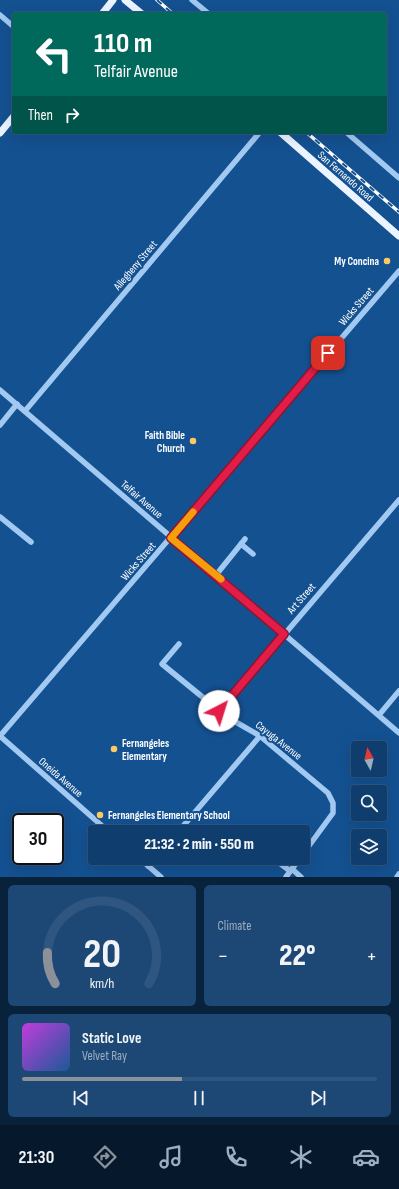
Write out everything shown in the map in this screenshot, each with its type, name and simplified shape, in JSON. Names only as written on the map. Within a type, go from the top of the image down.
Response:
[{"type":"main road","points":[[104,12],[113,0]]},
{"type":"main road","points":[[125,0],[140,12]]},
{"type":"main road","points":[[0,132],[12,118]]},
{"type":"main road","name":"San Fernando Road","points":[[282,134],[399,236]]},
{"type":"street","points":[[192,0],[207,12]]},
{"type":"street","points":[[0,15],[12,25]]},
{"type":"street","name":"Allegheny Street","points":[[24,410],[258,134]]},
{"type":"street","points":[[348,134],[399,178]]},
{"type":"street","name":"Wicks Street","points":[[0,736],[399,271]]},
{"type":"street","name":"Telfair Avenue","points":[[0,390],[399,733]]},
{"type":"street","points":[[0,425],[17,404]]},
{"type":"street","name":"Art Street","points":[[219,711],[399,500]]},
{"type":"street","points":[[0,517],[31,542]]},
{"type":"street","points":[[216,575],[243,542],[253,554]]},
{"type":"street","name":"Cayuga Avenue","points":[[178,644],[162,664],[219,711],[260,736],[328,793],[333,803],[333,813],[310,844]]},
{"type":"street","points":[[379,715],[399,691]]},
{"type":"street","name":"Oneida Avenue","points":[[0,736],[101,825]]},
{"type":"street","points":[[184,825],[260,736]]},
{"type":"street","points":[[284,865],[300,877]]},
{"type":"street","points":[[286,877],[295,865]]},
{"type":"street","points":[[148,866],[161,877]]},
{"type":"street","points":[[396,877],[399,874]]},
{"type":"railway","points":[[157,0],[171,12]]},
{"type":"railway","points":[[308,134],[399,212]]},
{"type":"slow traffic","points":[[193,512],[171,538],[221,579]]},
{"type":"place","name":"My Concina","points":[[387,261]]},
{"type":"place","name":"Faith Bible Church","points":[[193,441]]},
{"type":"place","name":"Fernangeles Elementary","points":[[114,749]]},
{"type":"place","name":"Fernangeles Elementary School","points":[[100,815]]},
{"type":"route","points":[[219,711],[284,634],[171,538],[328,353]]}]
